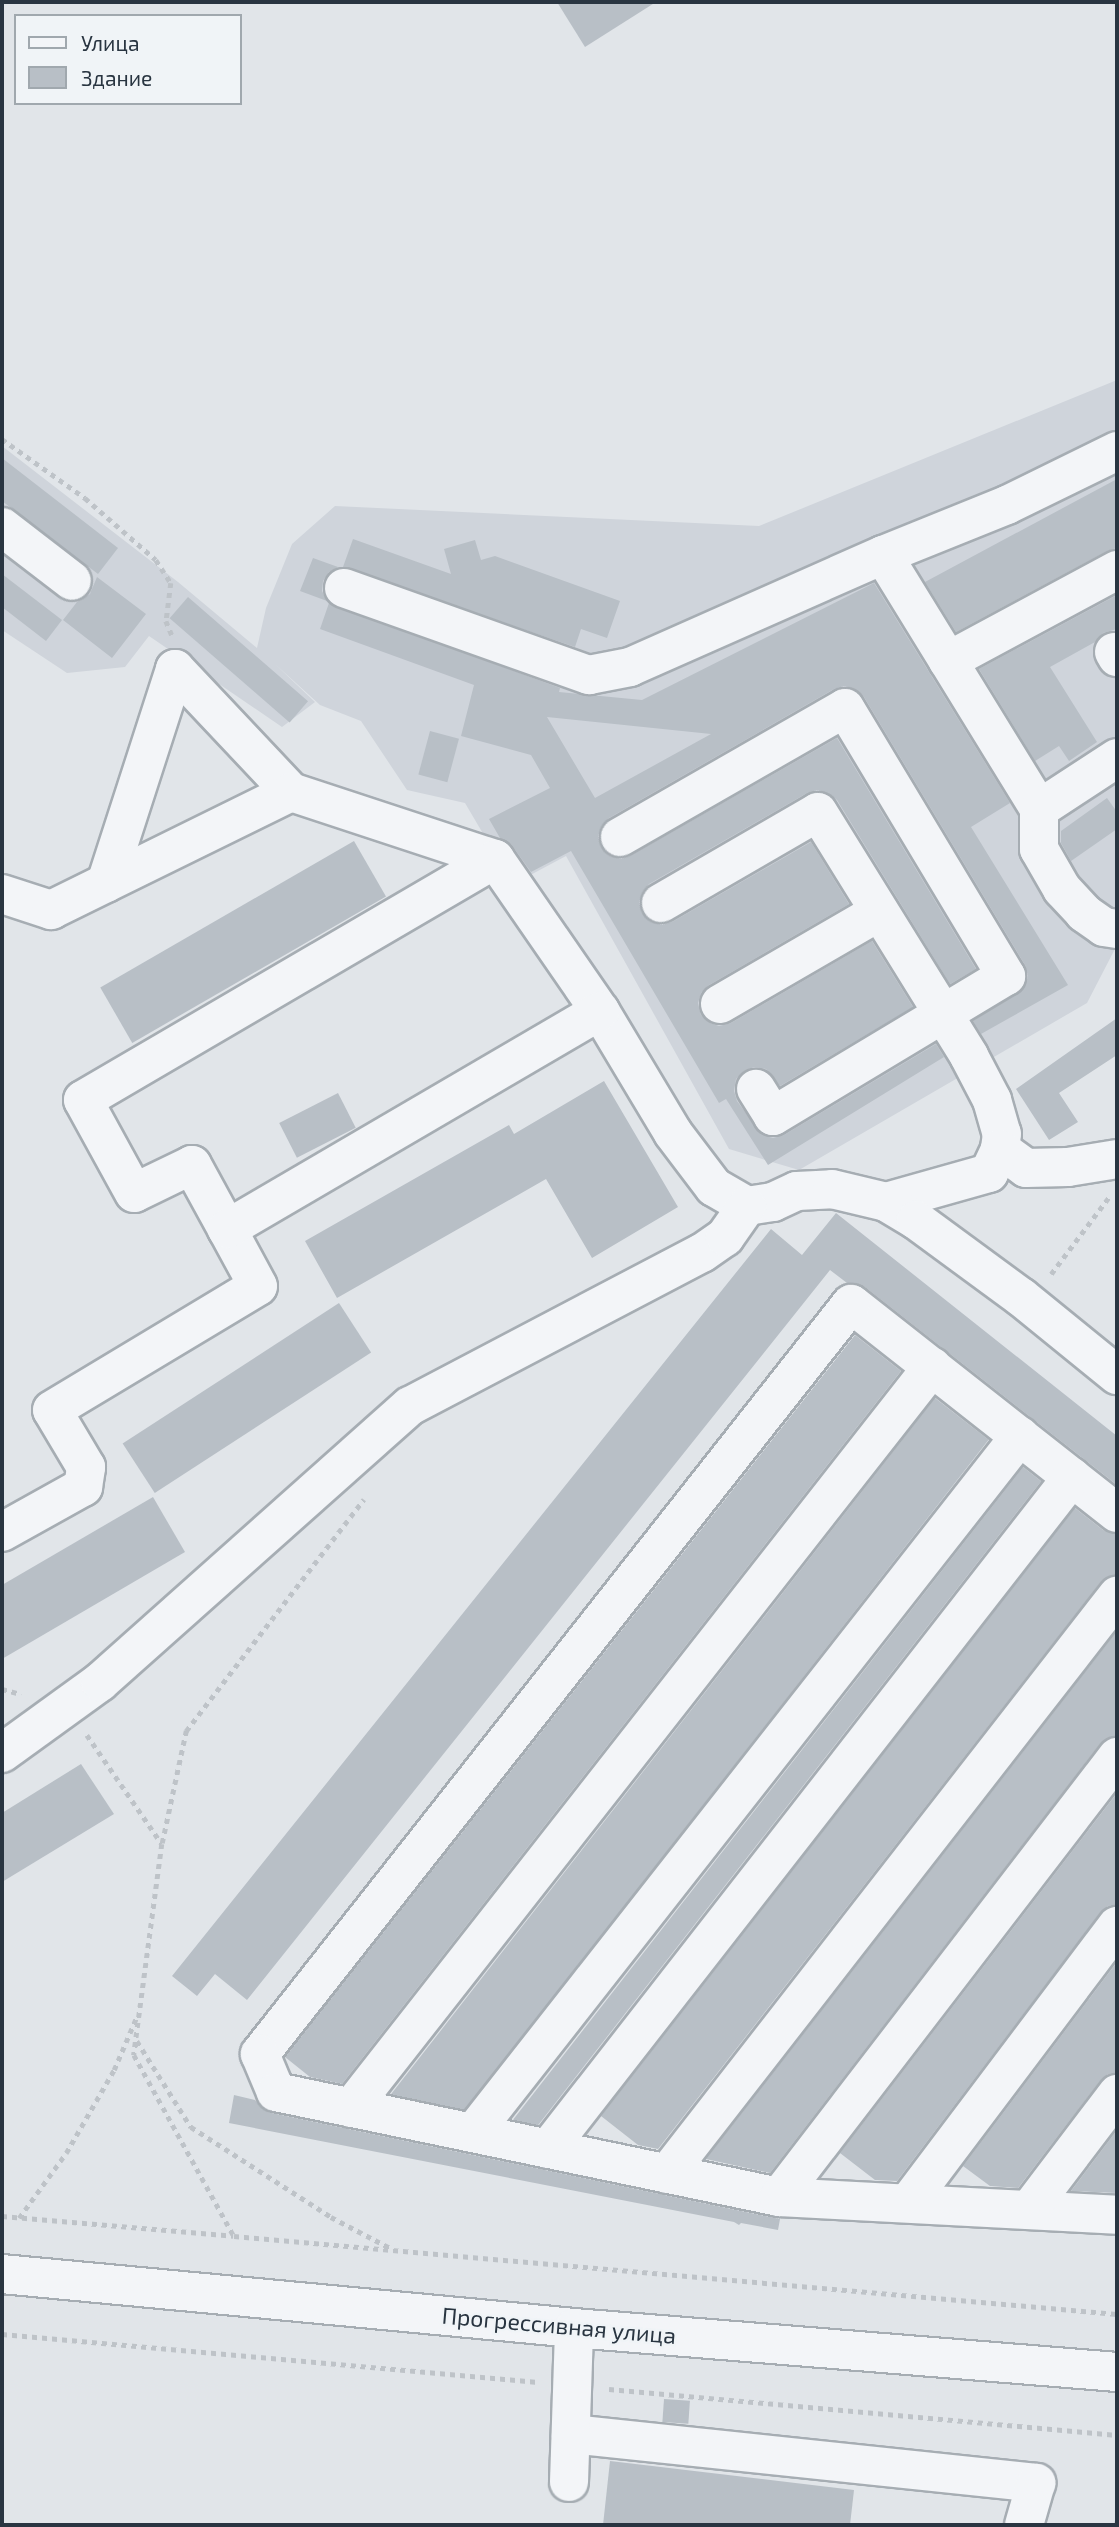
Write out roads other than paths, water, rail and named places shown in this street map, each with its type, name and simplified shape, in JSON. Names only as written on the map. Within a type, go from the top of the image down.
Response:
[{"type":"street","points":[[344,588],[589,675],[630,667],[883,555],[1007,505],[1117,451]]},
{"type":"street","points":[[2,527],[72,581]]},
{"type":"street","points":[[883,555],[1039,809],[1039,849],[1062,889],[1084,914],[1104,927],[1117,929]]},
{"type":"street","points":[[948,661],[1117,570]]},
{"type":"street","points":[[106,883],[175,669],[291,792],[495,859],[600,1011],[673,1133],[714,1186],[747,1206],[773,1202],[797,1191],[832,1189],[886,1202],[977,1264],[1117,1375]]},
{"type":"street","points":[[620,837],[845,708],[1006,976],[773,1115],[756,1089]]},
{"type":"street","points":[[1039,809],[1117,758]]},
{"type":"street","points":[[2,894],[51,910],[291,792]]},
{"type":"street","points":[[661,903],[818,812],[992,1100],[1002,1134],[1005,1163]]},
{"type":"street","points":[[2,1532],[83,1487],[86,1467],[52,1410],[258,1286],[191,1165],[134,1193],[83,1100],[495,859]]},
{"type":"street","points":[[720,1004],[878,912]]},
{"type":"street","points":[[227,1229],[600,1011]]},
{"type":"street","points":[[886,1202],[1005,1163],[1068,1167],[1117,1159]]},
{"type":"street","points":[[2,1753],[100,1682],[410,1406],[702,1253],[725,1237],[747,1206]]},
{"type":"street","points":[[1117,1513],[851,1304],[260,2054],[276,2092],[779,2197],[1117,2215]]},
{"type":"street","points":[[351,2108],[932,1367]]},
{"type":"street","points":[[473,2133],[1020,1436]]},
{"type":"street","points":[[548,2149],[1072,1477]]},
{"type":"street","points":[[667,2174],[1117,1596]]},
{"type":"street","points":[[779,2197],[1117,1757]]},
{"type":"street","points":[[908,2203],[1117,1926]]},
{"type":"street","points":[[1029,2210],[1117,2094]]},
{"type":"street","name":"Прогрессивная улица","points":[[2,2274],[574,2328],[1117,2372]]},
{"type":"street","points":[[569,2482],[574,2328]]},
{"type":"street","points":[[570,2434],[1035,2483],[1024,2525]]}]
